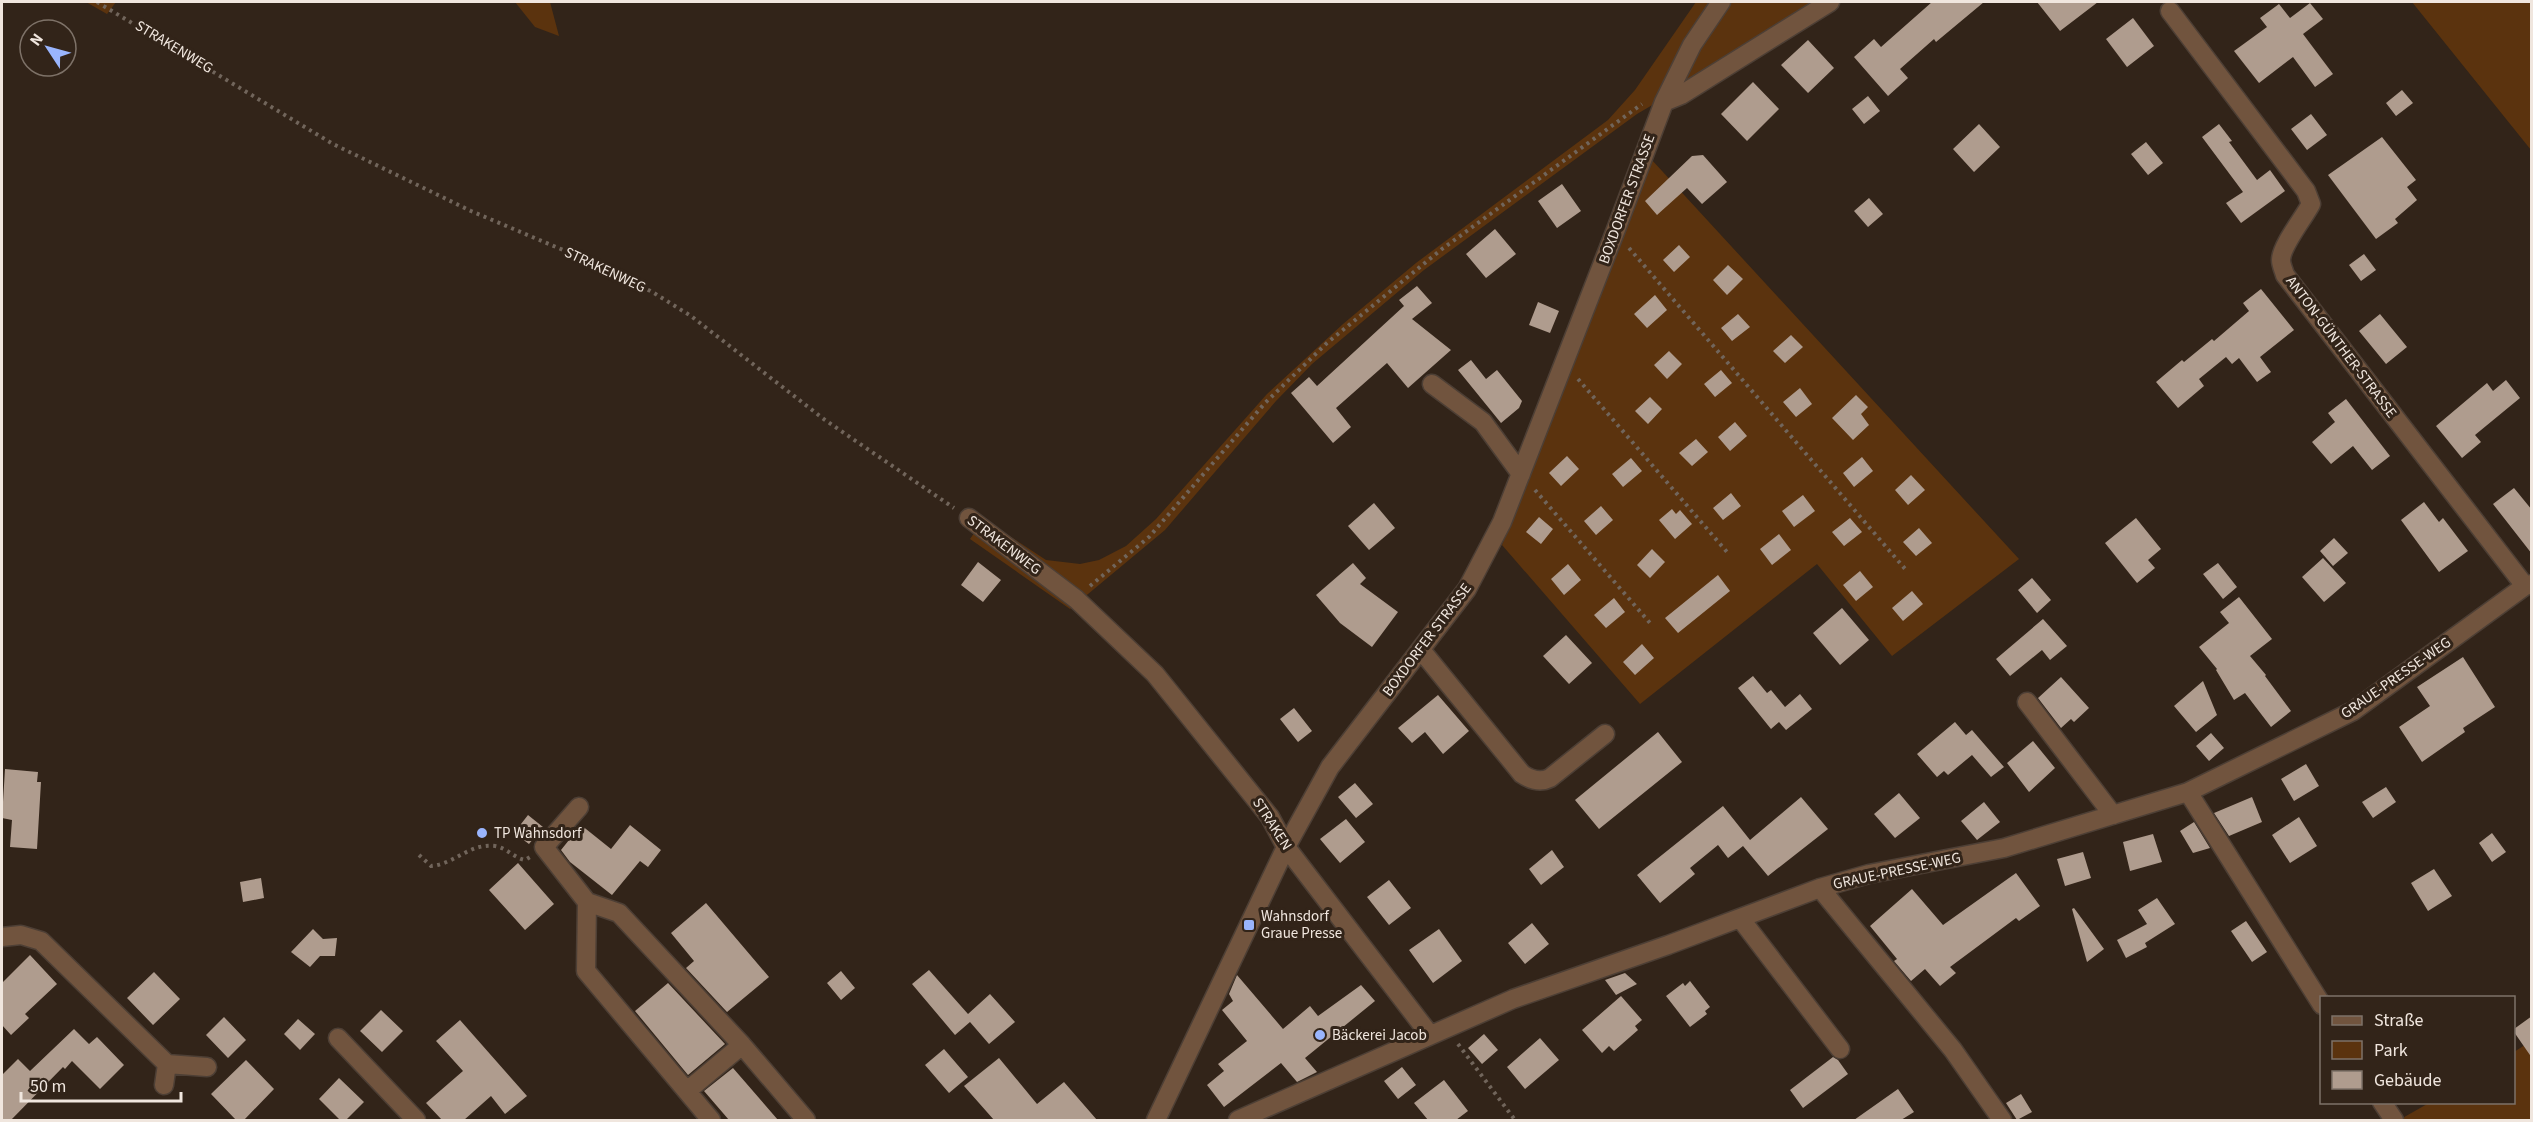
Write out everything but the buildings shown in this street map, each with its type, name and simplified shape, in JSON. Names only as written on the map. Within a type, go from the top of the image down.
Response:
[{"type":"street","name":"BOXDORFER STRASSE","points":[[1156,1120],[1286,847],[1330,767],[1467,589],[1502,522],[1664,102],[1692,45],[1721,2]]},
{"type":"street","points":[[1664,102],[1681,95],[1830,2]]},
{"type":"street","name":"ANTON-GÜNTHER-STRASSE","points":[[2170,11],[2306,191],[2311,204],[2302,223],[2285,245],[2281,261],[2285,275],[2528,585]]},
{"type":"street","points":[[1432,384],[1483,422],[1521,474]]},
{"type":"street","name":"STRAKENWEG","points":[[969,518],[1076,599]]},
{"type":"street","name":"GRAUE-PRESSE-WEG","points":[[1238,1120],[1513,999],[1820,888],[1869,874],[2004,848],[2188,792],[2354,711],[2528,585]]},
{"type":"street","name":"STRAKEN","points":[[1076,599],[1155,674],[1270,817],[1286,847],[1438,1032]]},
{"type":"street","points":[[1421,650],[1522,774],[1528,778],[1536,781],[1550,778],[1605,734]]},
{"type":"street","points":[[2027,702],[2113,815]]},
{"type":"street","points":[[2188,792],[2320,1002]]},
{"type":"street","points":[[579,807],[544,847],[587,902],[619,913],[742,1045],[806,1120]]},
{"type":"street","points":[[1820,888],[1953,1050],[2002,1120]]},
{"type":"street","points":[[587,902],[585,971],[711,1120]]},
{"type":"street","points":[[1740,918],[1840,1049]]},
{"type":"street","points":[[2,937],[21,935],[41,941],[167,1064],[207,1067]]},
{"type":"street","points":[[338,1038],[405,1117]]},
{"type":"street","points":[[687,1091],[742,1045]]},
{"type":"street","points":[[164,1085],[167,1064]]},
{"type":"street","points":[[2383,1104],[2394,1120]]},
{"type":"path","name":"STRAKENWEG","points":[[97,2],[333,144],[471,211],[615,272],[691,316],[825,420],[969,518]]},
{"type":"path","points":[[1076,599],[1149,537],[1264,403],[1350,323],[1442,249],[1647,101],[1664,102]]},
{"type":"path","points":[[1615,232],[1906,570]]},
{"type":"path","points":[[1564,363],[1727,552]]},
{"type":"path","points":[[1521,474],[1650,623]]},
{"type":"path","points":[[419,855],[431,866],[441,865],[473,847],[497,846],[525,860],[544,847]]},
{"type":"path","points":[[1438,1032],[1515,1120]]},
{"type":"green space","points":[[86,2],[116,2],[107,14]]},
{"type":"green space","points":[[515,2],[550,2],[559,36],[535,27]]},
{"type":"green space","points":[[1696,2],[1829,2],[1637,114],[1424,270],[1312,364],[1276,401],[1165,530],[1070,609],[970,539],[984,519],[1046,560],[1080,564],[1099,560],[1126,546],[1156,519],[1267,394],[1343,324],[1416,263],[1608,120],[1635,90]]},
{"type":"green space","points":[[2412,2],[2531,2],[2531,150]]},
{"type":"green space","points":[[1651,159],[2019,559],[1892,656],[1817,564],[1640,704],[1502,545]]},
{"type":"green space","points":[[2531,1041],[2531,1120],[2399,1120],[2427,1104],[2515,1104],[2515,1051]]},
{"type":"place","name":"TP Wahnsdorf","points":[[482,833]]},
{"type":"place","name":"Wahnsdorf Graue Presse","points":[[1249,925]]},
{"type":"place","name":"Bäckerei Jacob","points":[[1320,1035]]}]
